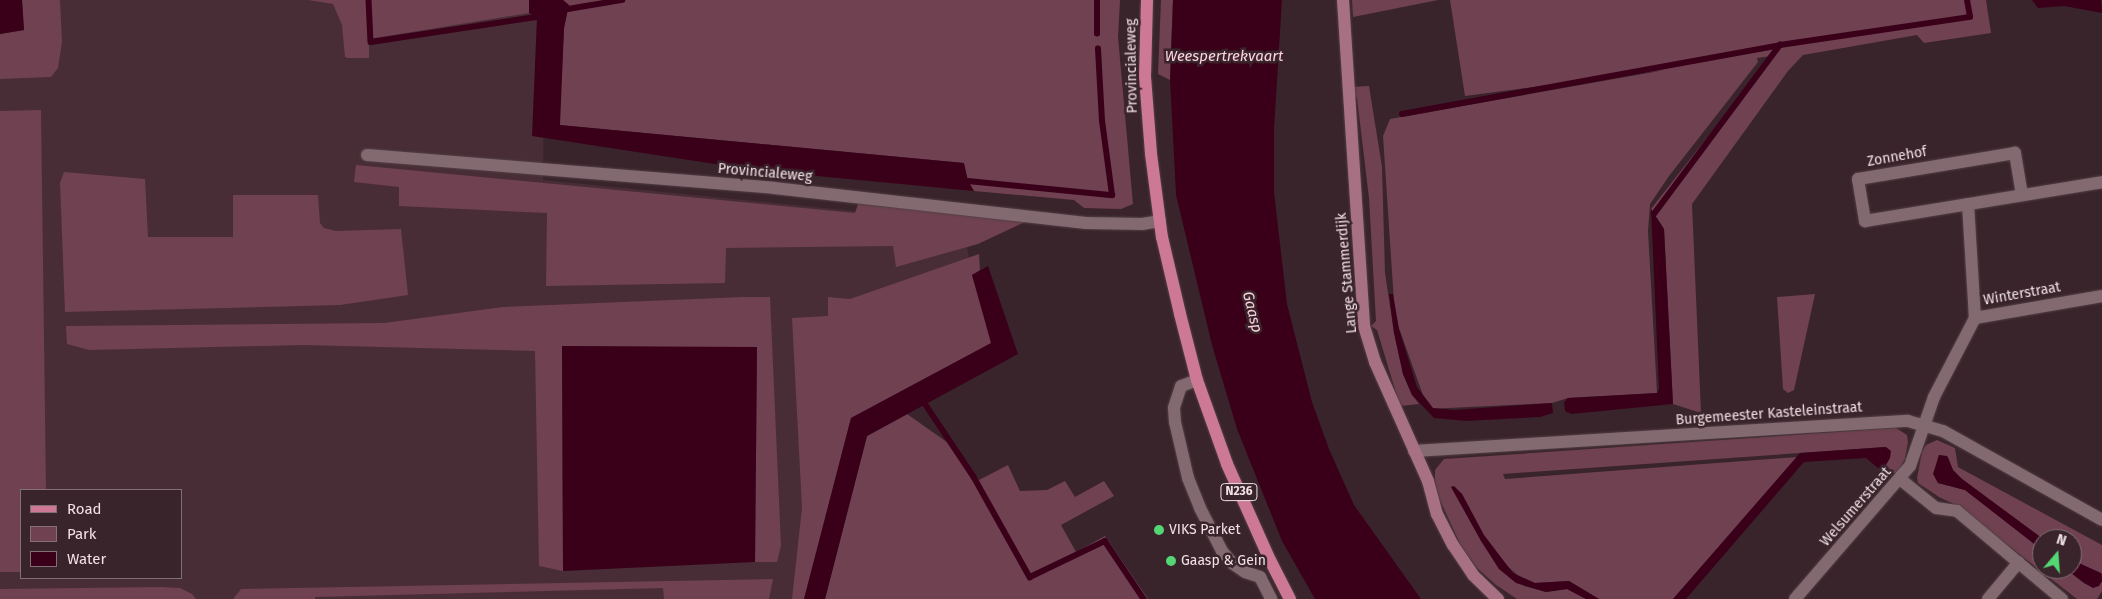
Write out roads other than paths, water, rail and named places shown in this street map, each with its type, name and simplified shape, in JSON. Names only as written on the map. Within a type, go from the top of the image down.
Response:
[{"type":"main road","name":"Provincialeweg","points":[[1146,0],[1145,76],[1151,154],[1160,221],[1169,266],[1197,380],[1227,464],[1270,560],[1290,599]]},
{"type":"street","name":"Lange Stammerdijk","points":[[1343,0],[1364,326],[1375,362],[1428,480],[1437,514],[1453,545],[1479,584],[1498,599]]},
{"type":"street","name":"Zonnehof","points":[[2022,195],[2015,153],[1858,178],[1864,221],[2102,182]]},
{"type":"street","name":"Provincialeweg","points":[[367,155],[774,188],[1086,223],[1142,224],[1160,221]]},
{"type":"street","points":[[1968,204],[1975,318]]},
{"type":"street","name":"Winterstraat","points":[[1925,425],[1934,397],[1975,318],[2102,296]]},
{"type":"street","points":[[1197,380],[1181,386],[1174,408],[1175,422],[1188,478],[1200,508],[1222,551],[1232,563],[1245,572],[1260,577],[1271,599]]},
{"type":"street","name":"Burgemeester Kasteleinstraat","points":[[1414,451],[1908,420],[1944,430],[2102,520]]},
{"type":"street","name":"Welsumerstraat","points":[[1795,599],[1910,466],[1925,425]]},
{"type":"street","points":[[1900,479],[1936,508],[1957,512],[2062,599]]},
{"type":"street","points":[[1988,599],[2019,562]]},
{"type":"water","points":[[0,0],[22,0],[24,30],[0,34]]},
{"type":"water","points":[[529,0],[563,0],[569,5],[564,28],[560,125],[964,163],[968,181],[974,191],[754,170],[532,136],[537,17],[529,13]]},
{"type":"water","name":"Weespertrekvaart","points":[[1173,0],[1282,0],[1274,129],[1274,192],[1287,304],[1312,402],[1329,449],[1354,505],[1421,599],[1315,599],[1282,541],[1237,429],[1212,345],[1176,195],[1170,80]]},
{"type":"water","points":[[2032,0],[2101,0],[2102,13],[2064,6],[2038,8]]},
{"type":"water","points":[[1651,209],[1664,229],[1673,404],[1571,414],[1565,411],[1564,402],[1568,398],[1657,393],[1659,389]]},
{"type":"water","points":[[988,266],[1018,354],[867,436],[825,599],[804,599],[851,418],[991,343],[972,275]]},
{"type":"water","points":[[1389,294],[1393,294],[1399,329],[1417,387],[1433,408],[1454,410],[1552,403],[1553,413],[1540,417],[1466,421],[1434,418],[1412,395],[1403,374],[1394,333]]},
{"type":"water","points":[[562,346],[757,347],[755,562],[563,571]]},
{"type":"water","points":[[1886,447],[1891,451],[1890,458],[1886,465],[1879,469],[1866,458],[1804,462],[1686,599],[1673,599],[1800,453]]},
{"type":"water","points":[[1939,455],[1947,456],[1953,470],[1962,479],[2032,531],[2032,542],[1965,490],[1938,483],[1933,474]]},
{"type":"water","points":[[1454,486],[1462,494],[1484,535],[1513,573],[1535,583],[1569,581],[1599,599],[1586,599],[1567,589],[1546,592],[1516,583],[1499,569],[1481,541],[1451,487]]},
{"type":"water","points":[[2082,564],[2101,573],[2102,581],[2099,586],[2093,588],[2079,579],[2082,579]]},
{"type":"waterway","points":[[369,0],[371,42],[537,17]]},
{"type":"waterway","points":[[568,9],[622,0]]},
{"type":"waterway","points":[[1097,0],[1097,34]]},
{"type":"waterway","points":[[1402,114],[1780,45],[1970,17],[1967,0]]},
{"type":"waterway","points":[[1654,214],[1780,45]]},
{"type":"waterway","points":[[968,181],[1112,195],[1102,121],[1098,49]]},
{"type":"waterway","points":[[922,399],[974,477],[1030,577],[1105,541],[1144,599]]},
{"type":"place","name":"VIKS Parket","points":[[1159,530]]},
{"type":"place","name":"Gaasp & Gein","points":[[1171,561]]},
{"type":"water label","name":"Gaasp","points":[[1252,312]]}]
